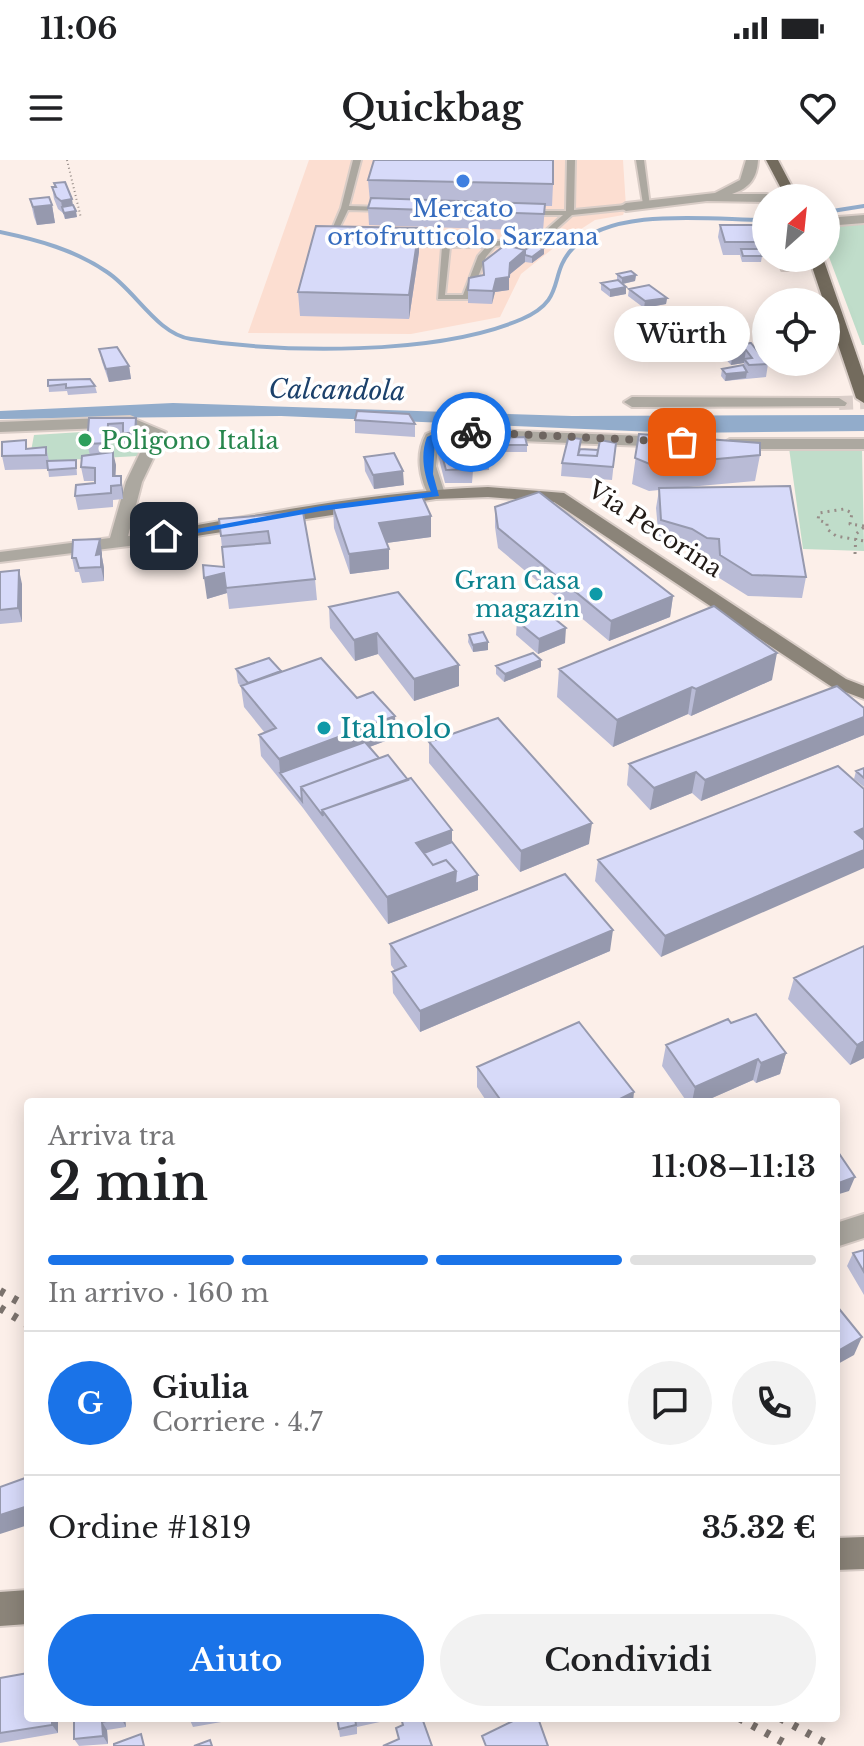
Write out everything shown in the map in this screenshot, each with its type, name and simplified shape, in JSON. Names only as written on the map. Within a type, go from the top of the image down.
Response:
[{"type":"main road","points":[[772,160],[785,184]]},
{"type":"main road","points":[[821,272],[863,396]]},
{"type":"street","points":[[707,197],[745,184],[752,174],[752,160]]},
{"type":"street","points":[[626,207],[707,197],[752,198]]},
{"type":"street","points":[[840,221],[864,219]]},
{"type":"street","points":[[632,402],[839,403]]},
{"type":"street","points":[[0,427],[130,422],[158,432],[134,482],[118,541]]},
{"type":"street","points":[[436,494],[428,474],[428,446],[432,437],[441,433],[702,443],[864,444]]},
{"type":"street","name":"Via Pecorina","points":[[0,557],[155,538],[321,509],[436,494],[488,492],[558,497],[583,510],[839,683],[861,694]]},
{"type":"street","points":[[840,1234],[864,1226]]},
{"type":"street","points":[[0,1609],[24,1607]]},
{"type":"lane","points":[[344,239],[330,239],[345,208],[357,160]]},
{"type":"lane","points":[[388,242],[492,245],[540,239],[570,213],[571,160]]},
{"type":"lane","points":[[640,160],[647,204]]},
{"type":"lane","points":[[524,213],[570,213],[626,207]]},
{"type":"lane","points":[[345,208],[390,209]]},
{"type":"lane","points":[[446,245],[441,297],[466,297],[482,256],[492,245]]},
{"type":"path","points":[[67,160],[81,218]]},
{"type":"path","points":[[855,554],[855,540],[864,526],[850,524],[852,513],[844,509],[819,513],[818,520],[827,523],[827,529],[836,536],[855,540],[864,541]]},
{"type":"shaded area","points":[[309,160],[623,160],[626,207],[623,215],[595,220],[521,274],[500,317],[411,334],[248,333]]},
{"type":"green space","points":[[864,221],[864,345],[835,272],[840,272],[840,224]]},
{"type":"green space","name":"Poligono Italia","points":[[138,431],[138,456],[29,462],[34,435]]},
{"type":"green space","points":[[862,447],[864,551],[803,549],[789,448]]},
{"type":"water","name":"Calcandola","points":[[173,403],[572,416],[864,415],[864,431],[679,433],[281,416],[0,419],[0,411]]},
{"type":"building","points":[[374,160],[553,160],[553,184],[368,180]]},
{"type":"building","points":[[65,182],[72,199],[61,201],[52,187],[56,187],[54,183]]},
{"type":"building","points":[[49,197],[52,205],[33,207],[30,199]]},
{"type":"building","points":[[371,198],[545,204],[544,214],[368,208]]},
{"type":"building","points":[[73,205],[76,211],[64,213],[62,207]]},
{"type":"building","points":[[720,225],[752,225],[752,242],[725,242]]},
{"type":"building","points":[[316,226],[419,228],[409,295],[298,292]]},
{"type":"building","points":[[505,245],[525,250],[510,263],[509,277],[496,279],[493,291],[468,290],[469,278],[484,275],[483,262]]},
{"type":"building","points":[[532,245],[544,248],[532,257],[525,255],[525,250]]},
{"type":"building","points":[[741,249],[752,249],[752,256],[743,256]]},
{"type":"building","points":[[631,271],[636,275],[622,278],[617,274]]},
{"type":"building","points":[[618,280],[626,287],[610,290],[601,283]]},
{"type":"building","points":[[649,285],[667,298],[645,301],[629,289]]},
{"type":"building","points":[[677,308],[687,316],[674,319],[664,310]]},
{"type":"building","points":[[751,343],[752,358],[746,350],[733,352],[726,344]]},
{"type":"building","points":[[117,347],[129,366],[106,369],[99,349]]},
{"type":"building","points":[[743,365],[747,372],[726,374],[722,369]]},
{"type":"building","points":[[90,379],[95,386],[48,386],[48,380]]},
{"type":"building","points":[[357,411],[409,414],[415,424],[355,420]]},
{"type":"building","points":[[89,418],[136,418],[135,433],[123,433],[123,423],[108,424],[107,443],[87,444]]},
{"type":"building","points":[[461,430],[484,430],[484,438],[467,438],[468,443],[488,443],[490,456],[471,457],[473,469],[446,470],[437,437],[462,437]]},
{"type":"building","points":[[639,434],[760,443],[760,455],[652,465],[635,458]]},
{"type":"building","points":[[525,437],[527,445],[484,443],[484,438]]},
{"type":"building","points":[[568,439],[581,439],[578,455],[597,456],[600,440],[616,443],[613,467],[562,463]]},
{"type":"building","points":[[26,440],[26,449],[46,447],[46,455],[2,456],[2,442]]},
{"type":"building","points":[[580,449],[598,450],[597,456],[578,455]]},
{"type":"building","points":[[113,452],[113,476],[121,476],[121,485],[111,486],[111,493],[75,496],[76,485],[95,483],[95,468],[81,467],[82,456]]},
{"type":"building","points":[[394,453],[403,471],[373,475],[364,457]]},
{"type":"building","points":[[76,460],[76,468],[48,470],[47,461]]},
{"type":"building","points":[[790,486],[806,577],[752,575],[720,555],[719,539],[707,538],[692,529],[661,520],[659,488]]},
{"type":"building","name":"Gran Casa magazin","points":[[539,492],[673,596],[611,621],[498,528],[495,507]]},
{"type":"building","points":[[422,496],[431,516],[379,523],[389,549],[349,554],[333,507]]},
{"type":"building","points":[[303,512],[315,579],[226,588],[224,573],[204,578],[203,565],[224,567],[222,547],[270,543],[268,531],[221,536],[219,519]]},
{"type":"building","points":[[100,539],[96,555],[101,554],[101,567],[79,568],[76,558],[72,558],[73,540]]},
{"type":"building","points":[[19,570],[18,608],[0,610],[0,572]]},
{"type":"building","points":[[398,592],[459,665],[414,679],[377,633],[354,640],[329,607]]},
{"type":"building","points":[[714,606],[777,653],[617,720],[559,669]]},
{"type":"building","points":[[544,610],[566,628],[539,639],[517,621]]},
{"type":"building","points":[[483,632],[488,642],[473,645],[469,635]]},
{"type":"building","points":[[533,653],[541,660],[505,674],[496,666]]},
{"type":"building","points":[[269,658],[281,671],[248,683],[236,669]]},
{"type":"building","name":"Italnolo","points":[[321,658],[357,698],[373,692],[395,716],[279,759],[259,735],[276,728],[241,686]]},
{"type":"building","points":[[837,686],[864,708],[864,717],[705,780],[696,772],[654,788],[629,764]]},
{"type":"building","points":[[498,718],[592,823],[521,851],[429,742]]},
{"type":"building","points":[[365,742],[379,758],[301,787],[302,801],[280,773]]},
{"type":"building","points":[[388,755],[408,780],[322,810],[323,816],[301,787]]},
{"type":"building","points":[[838,766],[864,789],[864,828],[855,832],[864,840],[864,850],[665,936],[598,860]]},
{"type":"building","points":[[411,778],[452,830],[416,843],[433,865],[446,860],[456,871],[387,897],[322,810]]},
{"type":"building","points":[[452,842],[478,875],[455,884],[456,871],[446,860],[433,865],[424,853]]},
{"type":"building","points":[[565,874],[613,930],[420,1011],[392,972],[406,966],[390,944]]},
{"type":"building","points":[[864,946],[864,1041],[857,1045],[794,978]]},
{"type":"building","points":[[756,1014],[786,1053],[761,1063],[758,1059],[695,1087],[666,1045],[728,1019],[731,1023]]},
{"type":"building","points":[[579,1022],[634,1092],[622,1098],[499,1098],[477,1067]]},
{"type":"building","points":[[840,1155],[855,1177],[840,1183]]},
{"type":"building","points":[[864,1250],[864,1272],[853,1253]]},
{"type":"building","points":[[840,1310],[862,1337],[840,1350]]},
{"type":"building","points":[[24,1478],[24,1507],[0,1515],[0,1487]]},
{"type":"building","points":[[24,1674],[24,1722],[52,1722],[52,1725],[0,1733],[0,1678]]},
{"type":"building","points":[[74,1722],[102,1722],[103,1736],[74,1739]]},
{"type":"building","points":[[338,1722],[356,1722],[356,1725],[339,1729]]},
{"type":"building","points":[[402,1722],[423,1722],[432,1746],[383,1746],[399,1739],[396,1728],[403,1725]]},
{"type":"building","points":[[511,1722],[539,1722],[548,1746],[486,1746],[482,1736]]},
{"type":"building","points":[[141,1734],[144,1746],[114,1746],[114,1744]]},
{"type":"building","points":[[210,1740],[212,1746],[194,1746]]},
{"type":"waterway","points":[[840,210],[864,206]]},
{"type":"waterway","points":[[0,232],[56,247],[95,264],[117,280],[167,329],[179,335],[228,344],[313,349],[447,340],[522,319],[546,303],[565,258],[573,248],[590,235],[612,226],[664,218],[752,220]]},
{"type":"tunnel","points":[[839,403],[864,402]]},
{"type":"railway","points":[[0,1291],[24,1305]]},
{"type":"railway","points":[[0,1308],[24,1323]]},
{"type":"railway","points":[[746,1722],[790,1746]]},
{"type":"railway","points":[[787,1722],[831,1746]]},
{"type":"way so far","points":[[471,432],[682,442]]},
{"type":"place","name":"Mercato ortofrutticolo Sarzana","points":[[463,181]]},
{"type":"place","name":"Poligono Italia","points":[[85,440]]},
{"type":"place","name":"Würth","points":[[682,442]]},
{"type":"place","name":"Gran Casa magazin","points":[[596,594]]},
{"type":"place","name":"Italnolo","points":[[324,728]]},
{"type":"route","points":[[164,536],[321,509],[436,494],[428,474],[428,446],[432,437],[441,433],[471,432]]}]
